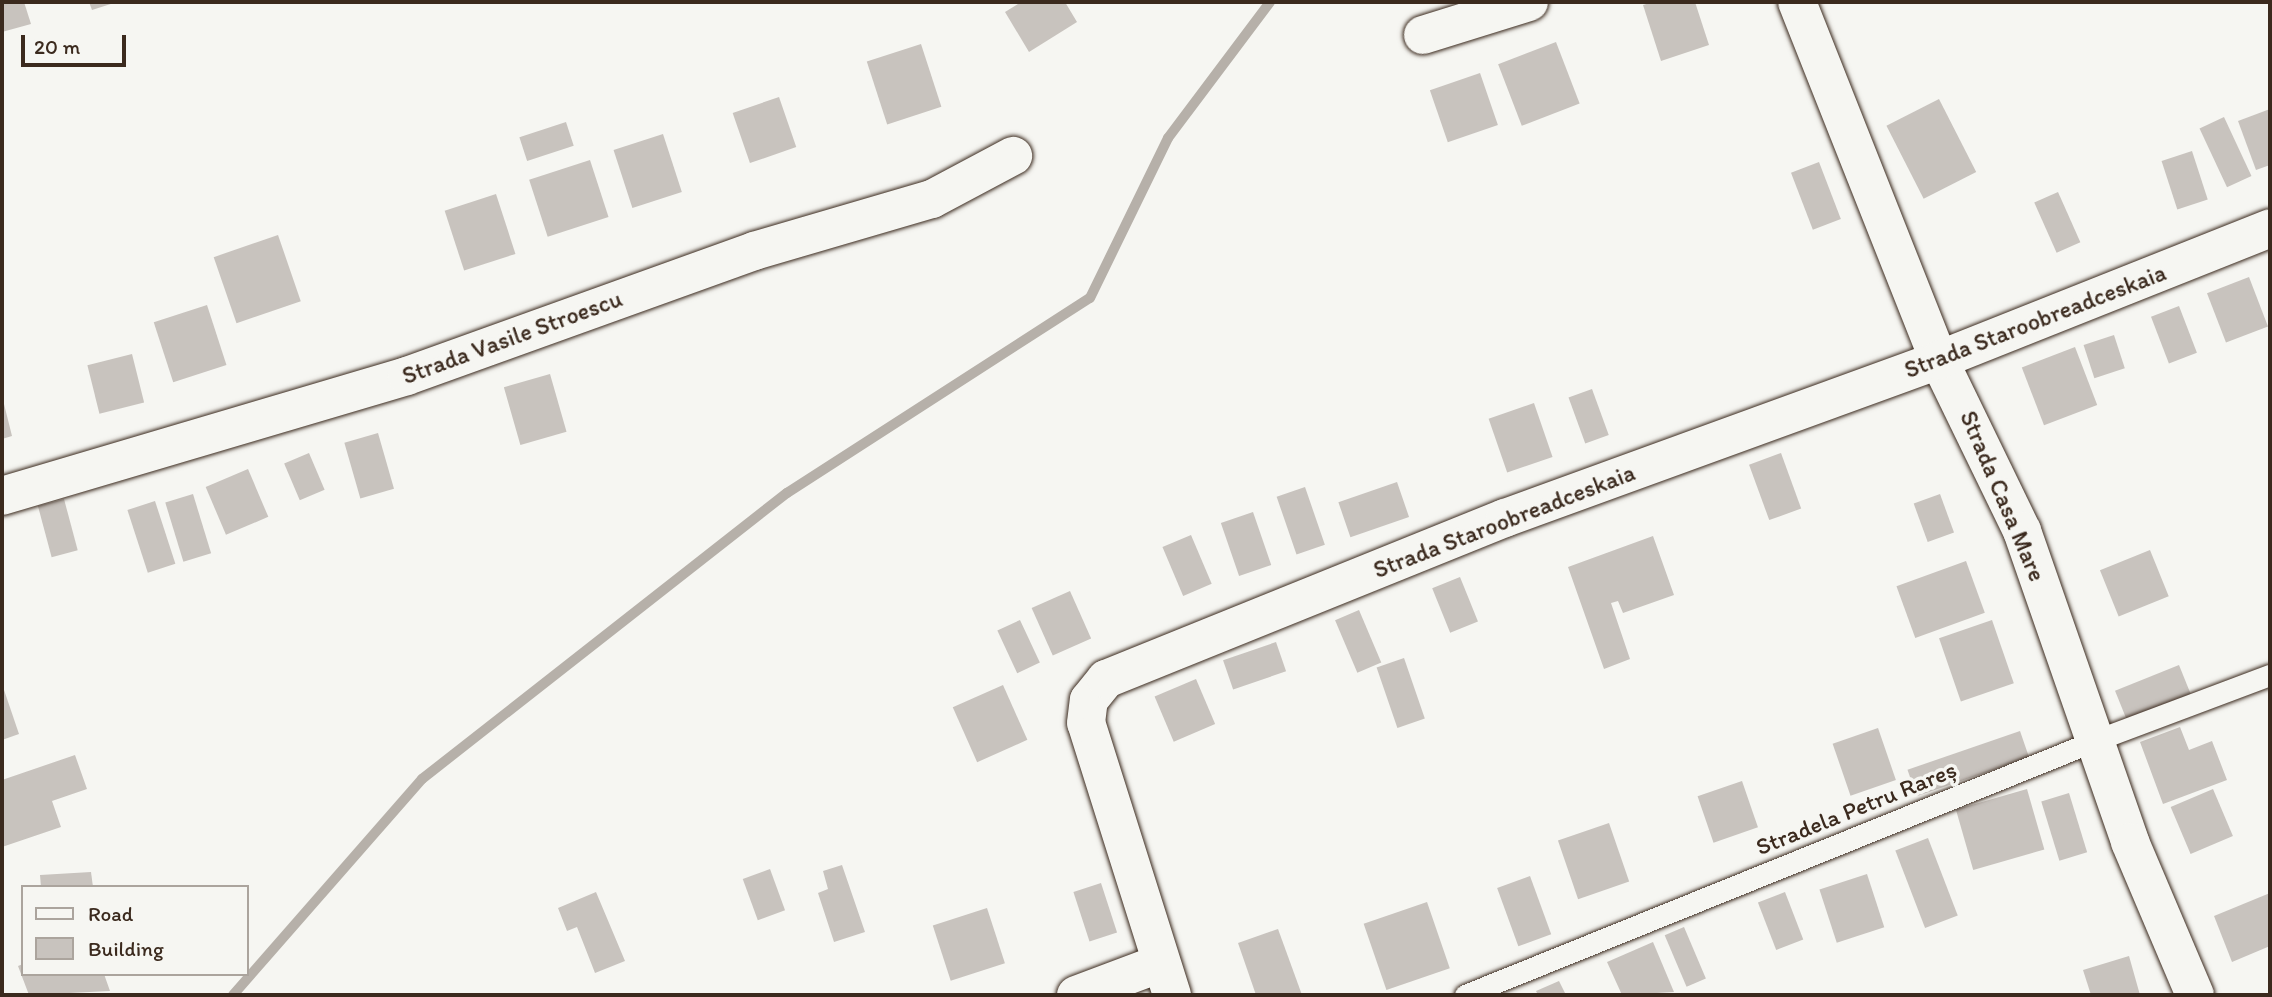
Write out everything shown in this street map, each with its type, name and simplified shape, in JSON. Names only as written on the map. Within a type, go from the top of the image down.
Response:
[{"type":"street","points":[[1423,35],[1529,2]]},
{"type":"street","name":"Strada Casa Mare","points":[[1797,2],[1939,360],[2022,531],[2094,741],[2195,995]]},
{"type":"street","name":"Strada Vasile Stroescu","points":[[2,496],[407,376],[754,251],[932,199],[1013,156]]},
{"type":"street","name":"Strada Staroobreadceskaia","points":[[1076,995],[1166,979],[1086,723],[1089,700],[1106,679],[1505,518],[1939,360],[2270,228]]},
{"type":"lane","name":"Stradela Petru Rareș","points":[[1465,995],[2094,741],[2270,675]]},
{"type":"building","points":[[2,2],[24,2],[31,24],[2,32]]},
{"type":"building","points":[[89,2],[117,2],[92,10]]},
{"type":"building","points":[[1021,2],[1065,2],[1077,22],[1029,52],[1005,12]]},
{"type":"building","points":[[1653,2],[1695,2],[1709,45],[1661,61],[1643,5]]},
{"type":"building","points":[[1556,42],[1580,104],[1522,126],[1498,64]]},
{"type":"building","points":[[921,44],[941,107],[887,124],[867,62]]},
{"type":"building","points":[[1480,73],[1498,125],[1448,142],[1430,90]]},
{"type":"building","points":[[779,97],[796,147],[750,163],[733,113]]},
{"type":"building","points":[[1939,99],[1976,172],[1924,199],[1886,126]]},
{"type":"building","points":[[2270,109],[2270,165],[2256,170],[2238,121]]},
{"type":"building","points":[[2224,117],[2251,176],[2227,187],[2200,128]]},
{"type":"building","points":[[566,122],[574,146],[527,161],[519,137]]},
{"type":"building","points":[[663,134],[682,192],[632,208],[614,150]]},
{"type":"building","points":[[2192,151],[2208,200],[2177,209],[2162,161]]},
{"type":"building","points":[[590,160],[609,217],[548,237],[529,180]]},
{"type":"building","points":[[1819,162],[1841,219],[1813,230],[1791,173]]},
{"type":"building","points":[[2058,192],[2080,242],[2057,253],[2034,203]]},
{"type":"building","points":[[496,194],[515,254],[464,271],[445,211]]},
{"type":"building","points":[[278,235],[301,301],[236,323],[214,257]]},
{"type":"building","points":[[2249,277],[2268,326],[2226,343],[2207,293]]},
{"type":"building","points":[[207,305],[226,365],[173,382],[154,322]]},
{"type":"building","points":[[2179,306],[2197,353],[2169,363],[2151,317]]},
{"type":"building","points":[[2114,335],[2125,368],[2094,378],[2084,345]]},
{"type":"building","points":[[2075,347],[2097,405],[2044,425],[2022,367]]},
{"type":"building","points":[[132,354],[144,403],[99,414],[87,365]]},
{"type":"building","points":[[550,374],[567,432],[520,445],[504,387]]},
{"type":"building","points":[[1592,389],[1609,435],[1585,444],[1569,398]]},
{"type":"building","points":[[2,396],[12,436],[2,439]]},
{"type":"building","points":[[1534,403],[1553,457],[1507,473],[1489,419]]},
{"type":"building","points":[[378,433],[394,489],[360,498],[344,443]]},
{"type":"building","points":[[309,453],[325,490],[300,500],[284,464]]},
{"type":"building","points":[[1781,453],[1801,508],[1769,520],[1749,465]]},
{"type":"building","points":[[248,469],[268,517],[226,535],[206,487]]},
{"type":"building","points":[[1397,482],[1409,517],[1350,537],[1338,502]]},
{"type":"building","points":[[1305,487],[1325,545],[1296,554],[1277,497]]},
{"type":"building","points":[[193,494],[211,553],[183,562],[165,502]]},
{"type":"building","points":[[1940,494],[1954,533],[1928,542],[1914,504]]},
{"type":"building","points":[[64,499],[78,550],[52,557],[38,506]]},
{"type":"building","points":[[155,501],[175,564],[148,573],[127,510]]},
{"type":"building","points":[[1253,512],[1271,565],[1239,576],[1221,523]]},
{"type":"building","points":[[1191,535],[1212,584],[1183,596],[1162,547]]},
{"type":"building","points":[[1653,536],[1674,595],[1623,613],[1618,601],[1611,603],[1630,659],[1604,669],[1568,567]]},
{"type":"building","points":[[2150,550],[2169,596],[2119,617],[2100,570]]},
{"type":"building","points":[[1966,561],[1985,613],[1915,638],[1896,586]]},
{"type":"building","points":[[1460,577],[1478,622],[1450,633],[1432,588]]},
{"type":"building","points":[[1070,591],[1091,639],[1053,656],[1032,608]]},
{"type":"building","points":[[1359,610],[1381,662],[1357,673],[1335,620]]},
{"type":"building","points":[[1020,620],[1040,663],[1017,673],[997,631]]},
{"type":"building","points":[[1992,620],[2014,683],[1961,702],[1939,638]]},
{"type":"building","points":[[1276,642],[1286,671],[1233,690],[1223,660]]},
{"type":"building","points":[[1404,658],[1425,719],[1397,728],[1377,667]]},
{"type":"building","points":[[2179,665],[2191,695],[2127,721],[2115,691]]},
{"type":"building","points":[[1196,679],[1215,724],[1174,742],[1155,697]]},
{"type":"building","points":[[2,684],[19,734],[2,740]]},
{"type":"building","points":[[1003,685],[1027,740],[977,762],[953,707]]},
{"type":"building","points":[[2180,727],[2189,750],[2212,741],[2227,780],[2163,804],[2140,742]]},
{"type":"building","points":[[1878,728],[1896,780],[1851,796],[1833,744]]},
{"type":"building","points":[[2020,731],[2029,757],[1917,796],[1907,770]]},
{"type":"building","points":[[75,755],[87,789],[52,801],[61,827],[2,847],[2,780]]},
{"type":"building","points":[[1742,781],[1758,827],[1714,843],[1698,796]]},
{"type":"building","points":[[2027,789],[2044,850],[1973,870],[1956,809]]},
{"type":"building","points":[[2213,789],[2233,836],[2191,854],[2171,807]]},
{"type":"building","points":[[2069,793],[2087,852],[2059,861],[2041,801]]},
{"type":"building","points":[[1609,823],[1629,882],[1578,899],[1558,841]]},
{"type":"building","points":[[1928,838],[1958,915],[1925,928],[1895,851]]},
{"type":"building","points":[[842,865],[865,932],[834,942],[818,893],[828,889],[823,871]]},
{"type":"building","points":[[770,869],[785,910],[758,920],[743,879]]},
{"type":"building","points":[[91,872],[93,885],[41,885],[40,875]]},
{"type":"building","points":[[1867,874],[1884,927],[1837,943],[1819,889]]},
{"type":"building","points":[[1530,876],[1551,934],[1518,946],[1497,888]]},
{"type":"building","points":[[1101,883],[1117,932],[1089,941],[1073,892]]},
{"type":"building","points":[[596,892],[625,961],[595,973],[577,927],[567,931],[558,908]]},
{"type":"building","points":[[1785,892],[1803,940],[1776,950],[1758,902]]},
{"type":"building","points":[[2270,893],[2270,946],[2232,962],[2214,916]]},
{"type":"building","points":[[1427,902],[1450,968],[1386,990],[1364,924]]},
{"type":"building","points":[[987,908],[1005,963],[951,981],[933,926]]},
{"type":"building","points":[[1684,927],[1706,979],[1687,987],[1665,935]]},
{"type":"building","points":[[1278,929],[1302,995],[1256,995],[1238,943]]},
{"type":"building","points":[[1653,942],[1674,992],[1622,995],[1607,962]]},
{"type":"building","points":[[2129,956],[2140,995],[2091,995],[2083,970]]},
{"type":"building","points":[[22,976],[105,976],[110,991],[29,995]]},
{"type":"building","points":[[1559,981],[1566,995],[1538,995],[1536,991]]},
{"type":"waterway","points":[[233,995],[422,779],[787,493],[1090,298],[1168,138],[1270,2]]}]
